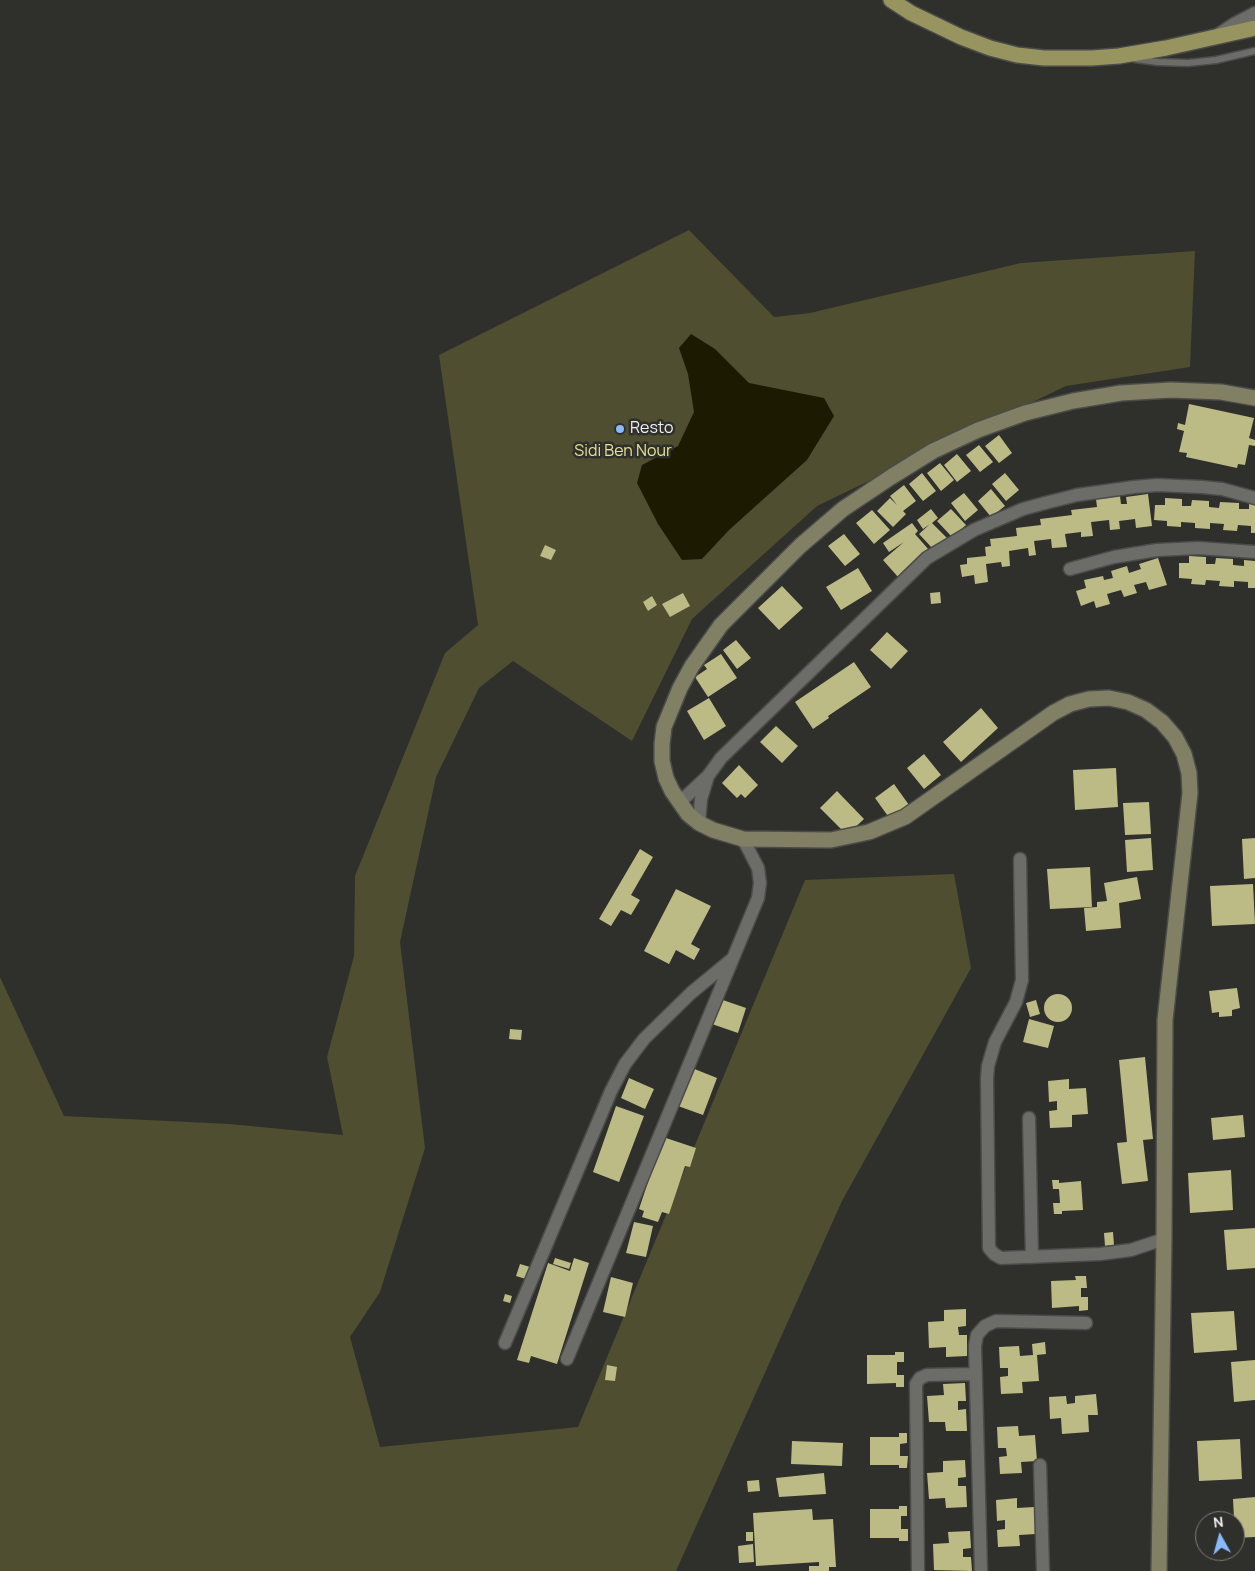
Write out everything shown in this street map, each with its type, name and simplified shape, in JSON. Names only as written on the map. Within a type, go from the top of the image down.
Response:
[{"type":"main road","points":[[892,0],[911,13],[961,37],[990,48],[1017,55],[1068,59],[1119,56],[1214,38],[1255,28]]},
{"type":"street","points":[[1214,38],[1234,24],[1255,13]]},
{"type":"street","points":[[1159,1571],[1165,1020],[1190,793],[1189,773],[1184,754],[1175,737],[1162,722],[1146,710],[1128,702],[1109,698],[1089,699],[1070,704],[1053,713],[904,818],[887,826],[832,840],[743,839],[713,830],[699,823],[679,803],[666,778],[662,761],[662,744],[664,726],[670,710],[692,666],[721,625],[800,546],[843,509],[933,451],[978,430],[1024,413],[1072,401],[1122,393],[1171,390],[1220,392],[1255,398]]},
{"type":"street","points":[[679,803],[708,776],[721,758],[927,558],[974,530],[1007,516],[1049,502],[1077,495],[1134,487],[1157,485],[1202,486],[1255,498]]},
{"type":"street","points":[[1070,569],[1114,557],[1157,550],[1198,548],[1255,552]]},
{"type":"street","points":[[699,823],[702,799],[708,776]]},
{"type":"street","points":[[567,1359],[733,958],[759,890],[758,868],[743,839]]},
{"type":"street","points":[[1020,859],[1022,980],[1016,1002],[994,1042],[987,1078],[989,1243],[991,1251],[997,1257],[1116,1253],[1148,1246],[1164,1239]]},
{"type":"street","points":[[505,1343],[607,1100],[625,1064],[644,1039],[691,993],[733,958]]},
{"type":"street","points":[[1029,1118],[1032,1257]]},
{"type":"street","points":[[981,1571],[975,1340],[980,1330],[996,1321],[1086,1324]]},
{"type":"street","points":[[918,1571],[916,1384],[920,1378],[926,1376],[975,1374]]},
{"type":"street","points":[[1040,1464],[1044,1571]]},
{"type":"lane","points":[[1119,56],[1158,62],[1188,63],[1216,60],[1255,50]]},
{"type":"green space","name":"Sidi Ben Nour","points":[[689,230],[774,317],[810,313],[1021,263],[1195,251],[1190,367],[1066,386],[817,506],[692,619],[632,741],[513,661],[479,688],[436,777],[400,942],[425,1148],[380,1292],[350,1337],[380,1447],[578,1427],[805,880],[954,874],[971,968],[842,1201],[676,1571],[0,1571],[0,977],[64,1116],[230,1124],[343,1135],[327,1057],[354,956],[355,876],[445,653],[478,625],[439,355]]},
{"type":"shaded area","points":[[691,334],[715,349],[749,383],[824,398],[834,416],[807,460],[729,530],[702,559],[682,560],[658,524],[637,483],[642,465],[678,446],[694,412],[688,374],[679,348]]},
{"type":"building","points":[[1189,404],[1254,418],[1249,438],[1255,440],[1255,446],[1249,445],[1245,465],[1238,464],[1237,468],[1186,457],[1187,453],[1179,452],[1184,431],[1177,429],[1178,423],[1185,425]]},
{"type":"building","points":[[999,435],[1012,453],[999,463],[985,446]]},
{"type":"building","points":[[979,445],[993,462],[980,472],[966,455]]},
{"type":"building","points":[[957,454],[971,471],[957,482],[944,465]]},
{"type":"building","points":[[940,463],[954,480],[941,491],[927,473]]},
{"type":"building","points":[[922,473],[936,491],[923,501],[909,484]]},
{"type":"building","points":[[1005,473],[1019,490],[1006,501],[992,484]]},
{"type":"building","points":[[904,485],[916,501],[903,511],[906,514],[893,527],[877,511],[890,498],[897,505],[890,496]]},
{"type":"building","points":[[991,489],[1005,506],[991,517],[978,501]]},
{"type":"building","points":[[964,493],[978,510],[965,521],[951,503]]},
{"type":"building","points":[[1148,494],[1152,526],[1136,528],[1135,519],[1119,521],[1120,529],[1110,530],[1109,520],[1091,522],[1093,536],[1081,537],[1081,532],[1065,534],[1067,547],[1052,548],[1051,539],[1034,541],[1036,555],[1029,556],[1028,548],[1009,551],[1010,566],[1002,567],[1001,562],[986,564],[988,582],[975,584],[974,575],[962,577],[960,565],[967,564],[967,558],[986,556],[985,547],[991,546],[990,539],[1017,536],[1016,528],[1041,525],[1040,519],[1072,515],[1071,510],[1097,507],[1096,499],[1120,496],[1121,504],[1127,504],[1126,497]]},
{"type":"building","points":[[1165,498],[1182,499],[1182,506],[1191,506],[1192,500],[1209,501],[1209,507],[1219,508],[1220,502],[1239,503],[1239,509],[1249,509],[1249,504],[1255,504],[1255,533],[1251,533],[1251,526],[1238,525],[1237,531],[1223,530],[1224,524],[1210,523],[1210,529],[1195,528],[1195,523],[1181,522],[1181,527],[1167,526],[1167,521],[1154,520],[1155,505],[1165,505]]},
{"type":"building","points":[[931,509],[938,518],[932,523],[947,538],[934,550],[919,534],[930,524],[923,529],[917,520]]},
{"type":"building","points":[[951,509],[966,525],[952,537],[937,521]]},
{"type":"building","points":[[872,510],[890,530],[874,544],[856,523]]},
{"type":"building","points":[[912,523],[918,531],[915,534],[929,550],[898,577],[883,560],[904,542],[889,552],[883,543]]},
{"type":"building","points":[[844,534],[860,554],[845,566],[828,546]]},
{"type":"building","points":[[545,545],[556,550],[551,560],[540,556]]},
{"type":"building","points":[[1189,556],[1206,557],[1206,564],[1215,564],[1216,558],[1233,559],[1233,565],[1244,566],[1244,560],[1255,561],[1255,588],[1248,588],[1248,582],[1234,581],[1234,587],[1219,586],[1220,581],[1206,580],[1205,585],[1191,584],[1192,579],[1179,578],[1179,563],[1189,563]]},
{"type":"building","points":[[1158,558],[1167,585],[1149,590],[1146,582],[1134,585],[1137,593],[1124,597],[1121,590],[1107,594],[1110,604],[1096,608],[1094,601],[1081,606],[1076,591],[1086,588],[1084,580],[1103,576],[1104,580],[1113,578],[1111,571],[1127,566],[1129,573],[1141,569],[1139,564]]},
{"type":"building","points":[[858,568],[872,591],[841,610],[826,587]]},
{"type":"building","points":[[782,586],[803,608],[779,630],[758,608]]},
{"type":"building","points":[[940,592],[941,603],[931,604],[930,593]]},
{"type":"building","points":[[683,593],[690,606],[670,617],[662,604]]},
{"type":"building","points":[[652,596],[657,605],[648,611],[643,602]]},
{"type":"building","points":[[887,632],[908,651],[891,669],[870,650]]},
{"type":"building","points":[[736,640],[751,658],[737,669],[723,650]]},
{"type":"building","points":[[721,654],[737,678],[708,697],[695,677],[707,669],[704,665]]},
{"type":"building","points":[[854,662],[871,687],[828,716],[829,718],[813,729],[795,702]]},
{"type":"building","points":[[709,698],[726,726],[704,740],[687,711]]},
{"type":"building","points":[[981,708],[998,728],[961,762],[943,742]]},
{"type":"building","points":[[776,726],[798,746],[782,763],[760,742]]},
{"type":"building","points":[[924,754],[941,775],[924,789],[907,768]]},
{"type":"building","points":[[739,765],[758,785],[745,798],[741,794],[737,798],[722,783]]},
{"type":"building","points":[[1116,768],[1118,807],[1075,810],[1073,770]]},
{"type":"building","points":[[894,784],[909,805],[890,819],[875,798]]},
{"type":"building","points":[[837,791],[864,819],[847,835],[820,808]]},
{"type":"building","points":[[1149,802],[1151,834],[1125,835],[1123,803]]},
{"type":"building","points":[[1151,838],[1153,870],[1127,872],[1125,840]]},
{"type":"building","points":[[1255,838],[1255,878],[1244,879],[1242,839]]},
{"type":"building","points":[[640,849],[653,857],[631,895],[640,900],[631,915],[621,910],[611,926],[599,919]]},
{"type":"building","points":[[1090,867],[1092,907],[1050,909],[1047,869]]},
{"type":"building","points":[[1137,877],[1141,899],[1119,903],[1121,928],[1086,931],[1084,908],[1097,907],[1097,902],[1107,901],[1104,883]]},
{"type":"building","points":[[1253,884],[1255,924],[1212,926],[1210,886]]},
{"type":"building","points":[[676,889],[711,906],[691,944],[700,949],[694,960],[676,950],[669,964],[644,951]]},
{"type":"building","points":[[1237,988],[1240,1008],[1232,1010],[1232,1016],[1219,1017],[1219,1012],[1212,1013],[1209,991]]},
{"type":"building","points":[[1058,994],[1068,998],[1072,1008],[1068,1018],[1058,1022],[1048,1018],[1044,1008],[1048,998]]},
{"type":"building","points":[[717,998],[746,1008],[738,1033],[709,1023]]},
{"type":"building","points":[[1036,1000],[1040,1014],[1030,1017],[1026,1003]]},
{"type":"building","points":[[1029,1019],[1054,1026],[1048,1048],[1023,1042]]},
{"type":"building","points":[[510,1029],[522,1030],[521,1040],[509,1039]]},
{"type":"building","points":[[1145,1057],[1153,1139],[1143,1140],[1148,1181],[1122,1184],[1117,1143],[1127,1142],[1119,1060]]},
{"type":"building","points":[[692,1068],[717,1078],[703,1115],[678,1106]]},
{"type":"building","points":[[629,1078],[654,1089],[645,1109],[621,1098]]},
{"type":"building","points":[[1069,1079],[1069,1089],[1086,1088],[1088,1114],[1072,1115],[1072,1127],[1050,1128],[1049,1111],[1057,1110],[1057,1101],[1049,1102],[1048,1081]]},
{"type":"building","points":[[616,1106],[644,1116],[619,1182],[593,1172]]},
{"type":"building","points":[[1243,1115],[1245,1137],[1213,1140],[1211,1118]]},
{"type":"building","points":[[663,1137],[696,1148],[690,1167],[685,1166],[669,1214],[662,1212],[658,1222],[642,1217],[644,1211],[639,1209]]},
{"type":"building","points":[[1231,1170],[1233,1210],[1190,1213],[1188,1173]]},
{"type":"building","points":[[1052,1180],[1059,1180],[1059,1183],[1081,1181],[1083,1210],[1062,1211],[1062,1214],[1054,1214],[1053,1203],[1060,1203],[1059,1189],[1053,1189]]},
{"type":"building","points":[[634,1222],[653,1226],[646,1257],[626,1253]]},
{"type":"building","points":[[1255,1228],[1255,1268],[1227,1270],[1224,1230]]},
{"type":"building","points":[[1113,1232],[1114,1245],[1105,1246],[1104,1233]]},
{"type":"building","points":[[555,1258],[571,1263],[569,1269],[553,1264]]},
{"type":"building","points":[[574,1258],[589,1263],[557,1364],[531,1356],[529,1363],[517,1360],[548,1263],[570,1271]]},
{"type":"building","points":[[520,1264],[530,1267],[526,1279],[516,1276]]},
{"type":"building","points":[[1075,1276],[1086,1276],[1087,1288],[1081,1288],[1081,1297],[1088,1297],[1088,1310],[1079,1311],[1079,1306],[1052,1308],[1051,1281],[1076,1280]]},
{"type":"building","points":[[611,1277],[633,1283],[625,1317],[603,1312]]},
{"type":"building","points":[[505,1294],[512,1296],[510,1303],[503,1301]]},
{"type":"building","points":[[966,1309],[966,1326],[958,1327],[959,1335],[967,1335],[967,1356],[946,1357],[946,1347],[929,1348],[928,1322],[944,1321],[944,1310]]},
{"type":"building","points":[[1234,1311],[1237,1350],[1194,1353],[1191,1313]]},
{"type":"building","points":[[1045,1342],[1046,1354],[1037,1355],[1039,1381],[1022,1382],[1023,1393],[1001,1394],[1000,1377],[1008,1376],[1008,1368],[1000,1368],[999,1347],[1019,1346],[1020,1356],[1033,1355],[1032,1344]]},
{"type":"building","points":[[895,1352],[904,1352],[904,1362],[897,1362],[897,1375],[904,1375],[904,1387],[896,1387],[896,1383],[867,1384],[867,1355],[895,1355]]},
{"type":"building","points":[[1255,1360],[1255,1400],[1234,1402],[1231,1362]]},
{"type":"building","points":[[607,1365],[617,1367],[615,1381],[605,1380]]},
{"type":"building","points":[[965,1383],[966,1401],[958,1401],[958,1410],[966,1409],[967,1431],[946,1431],[945,1422],[929,1422],[927,1396],[944,1395],[943,1384]]},
{"type":"building","points":[[1096,1394],[1098,1415],[1088,1415],[1089,1432],[1062,1434],[1061,1418],[1050,1419],[1049,1397],[1066,1396],[1067,1404],[1075,1403],[1075,1396]]},
{"type":"building","points":[[1018,1426],[1019,1436],[1035,1435],[1037,1461],[1021,1462],[1022,1473],[1000,1474],[999,1457],[1007,1456],[1006,1448],[998,1448],[997,1427]]},
{"type":"building","points":[[899,1433],[907,1433],[907,1443],[900,1444],[900,1456],[908,1456],[907,1468],[899,1468],[899,1465],[870,1465],[870,1437],[899,1437]]},
{"type":"building","points":[[1240,1439],[1242,1479],[1199,1481],[1197,1441]]},
{"type":"building","points":[[792,1441],[843,1443],[842,1466],[791,1464]]},
{"type":"building","points":[[965,1460],[966,1477],[958,1478],[958,1486],[966,1486],[967,1507],[946,1508],[945,1498],[929,1499],[927,1473],[943,1472],[943,1461]]},
{"type":"building","points":[[824,1473],[826,1494],[779,1497],[776,1478]]},
{"type":"building","points":[[759,1480],[760,1491],[748,1492],[747,1481]]},
{"type":"building","points":[[1255,1497],[1255,1537],[1245,1538],[1245,1511],[1234,1511],[1233,1499]]},
{"type":"building","points":[[1017,1498],[1017,1508],[1034,1507],[1036,1534],[1019,1535],[1020,1546],[998,1547],[997,1530],[1005,1529],[1005,1520],[997,1521],[996,1500]]},
{"type":"building","points":[[899,1506],[907,1506],[907,1516],[901,1516],[901,1529],[908,1529],[908,1541],[899,1541],[899,1538],[870,1538],[870,1509],[899,1509]]},
{"type":"building","points":[[812,1509],[813,1520],[833,1519],[836,1567],[829,1567],[829,1571],[809,1571],[809,1566],[819,1566],[819,1562],[756,1566],[753,1513]]},
{"type":"building","points":[[970,1531],[971,1548],[963,1549],[963,1557],[971,1557],[972,1571],[934,1570],[933,1544],[949,1543],[948,1532]]},
{"type":"building","points":[[746,1532],[753,1532],[753,1541],[746,1541]]},
{"type":"building","points":[[753,1544],[754,1562],[739,1563],[738,1546]]},
{"type":"place","name":"Resto","points":[[620,429]]}]
